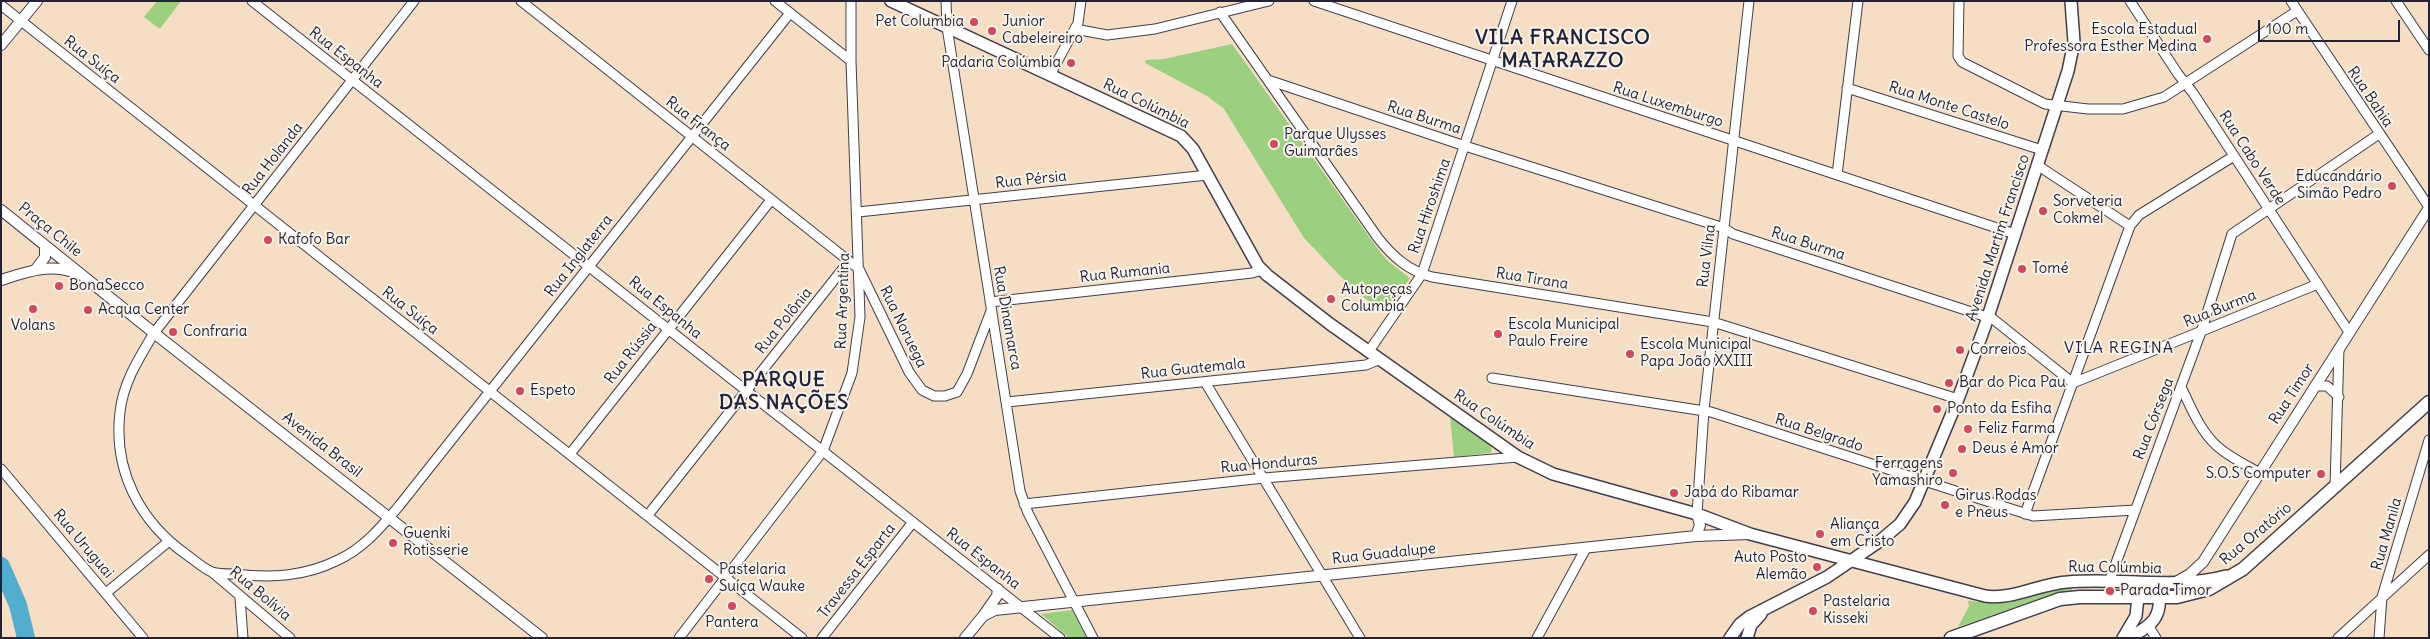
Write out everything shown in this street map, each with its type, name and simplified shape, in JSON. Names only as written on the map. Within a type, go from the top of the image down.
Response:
[{"type":"main road","name":"Rua Colúmbia","points":[[892,1],[1181,136],[1190,144],[1262,270],[1330,324],[1518,457],[1553,474],[1697,514],[1750,534],[1975,594],[1996,597],[2058,583],[2170,583],[2202,581],[2238,573]]},
{"type":"main road","name":"Avenida Martim Francisco","points":[[1730,638],[1744,620],[1826,577],[1880,541],[1900,524],[1915,502],[1925,482],[1958,399],[1987,318],[2068,71],[2074,42],[2071,1]]},
{"type":"main road","name":"Rua Oratório","points":[[1958,636],[2060,599],[2080,597],[2159,598],[2177,597],[2201,592],[2238,573],[2429,402]]},
{"type":"main road","points":[[2129,638],[2149,627],[2157,615],[2159,598],[2155,583]]},
{"type":"main road","points":[[2123,638],[2136,616],[2138,597]]},
{"type":"main road","name":"Avenida Martim Francisco","points":[[1747,638],[1751,625],[1768,608]]},
{"type":"street","points":[[1,45],[37,1]]},
{"type":"street","name":"Rua Espanha","points":[[252,1],[1060,638]]},
{"type":"street","name":"Rua Holanda","points":[[168,542],[152,525],[134,497],[122,463],[118,437],[123,395],[129,378],[154,333],[414,1]]},
{"type":"street","name":"Rua França","points":[[521,1],[859,269]]},
{"type":"street","points":[[775,1],[851,61]]},
{"type":"street","name":"Rua Argentina","points":[[679,638],[823,451],[850,382],[860,317],[858,212],[851,61],[852,1]]},
{"type":"street","name":"Rua Dinamarca","points":[[946,1],[947,27],[973,200],[1024,504],[1093,638]]},
{"type":"street","points":[[1050,75],[1075,29],[1080,17],[1081,1]]},
{"type":"street","points":[[1075,29],[1097,35],[1155,29],[1269,1]]},
{"type":"street","name":"Rua Luxemburgo","points":[[1314,1],[1494,63],[2015,234]]},
{"type":"street","name":"Rua Hiroshima","points":[[1369,351],[1422,274],[1494,63],[1512,1]]},
{"type":"street","name":"Rua Vilna","points":[[1697,514],[1704,410],[1713,322],[1750,1]]},
{"type":"street","points":[[1837,174],[1858,16],[1858,1]]},
{"type":"street","points":[[1959,1],[1958,56],[1962,62],[2045,104],[2106,110],[2124,109],[2164,97],[2187,84],[2297,11]]},
{"type":"street","name":"Rua Cabo Verde","points":[[2130,1],[2178,74],[2187,84],[2349,332]]},
{"type":"street","name":"Rua Bahia","points":[[2291,1],[2429,207]]},
{"type":"street","points":[[2396,1],[2429,50]]},
{"type":"street","name":"Rua Suíça","points":[[1,6],[802,638]]},
{"type":"street","name":"Rua Tirana","points":[[1220,12],[1378,238],[1394,256],[1422,274],[1713,322],[1958,399]]},
{"type":"street","name":"Rua Inglaterra","points":[[211,572],[279,577],[320,568],[356,550],[372,537],[391,517],[790,13]]},
{"type":"street","points":[[833,47],[851,47]]},
{"type":"street","name":"Rua Burma","points":[[1268,80],[1465,146],[1724,228],[1733,234],[1996,321],[2073,383],[2318,284]]},
{"type":"street","name":"Rua Monte Castelo","points":[[1847,88],[2042,150]]},
{"type":"street","name":"Rua Córsega","points":[[2109,582],[2201,332],[2230,238],[2236,230],[2379,134]]},
{"type":"street","points":[[2025,514],[2130,226],[2139,215],[2234,156]]},
{"type":"street","points":[[2038,165],[2130,226]]},
{"type":"street","name":"Rua Pérsia","points":[[858,212],[1208,175]]},
{"type":"street","name":"Rua Rússia","points":[[570,454],[771,200]]},
{"type":"street","name":"Rua Timor","points":[[2170,583],[2186,578],[2199,567],[2429,207]]},
{"type":"street","name":"Praça Chile","points":[[1,210],[83,276]]},
{"type":"street","points":[[36,269],[45,256],[45,246]]},
{"type":"street","name":"Rua Polônia","points":[[648,515],[849,261]]},
{"type":"street","name":"Praça Chile","points":[[1,280],[36,269],[59,269],[83,276]]},
{"type":"street","name":"Rua Noruega","points":[[859,269],[912,378],[922,390],[929,394],[945,396],[957,392],[960,388],[968,374],[991,306]]},
{"type":"street","name":"Rua Rumania","points":[[991,306],[1262,270]]},
{"type":"street","name":"Avenida Brasil","points":[[83,276],[391,517],[542,638]]},
{"type":"street","points":[[2335,487],[2339,348]]},
{"type":"street","name":"Rua Guatemala","points":[[1007,402],[1366,365],[1380,359]]},
{"type":"street","name":"Rua Belgrado","points":[[1492,378],[1704,410],[2025,514],[2042,516],[2134,510]]},
{"type":"street","points":[[1205,382],[1360,638]]},
{"type":"street","points":[[2315,386],[2327,386],[2339,397]]},
{"type":"street","points":[[2181,387],[2200,424],[2211,440],[2221,450],[2260,473]]},
{"type":"street","name":"Rua Manila","points":[[2379,638],[2382,597],[2429,440]]},
{"type":"street","name":"Rua Honduras","points":[[1024,504],[1264,478],[1518,457]]},
{"type":"street","name":"Rua Uruguai","points":[[1,469],[143,638]]},
{"type":"street","points":[[1696,536],[1700,525],[1697,514]]},
{"type":"street","name":"Travessa Esparta","points":[[822,638],[914,522]]},
{"type":"street","name":"Rua Guadalupe","points":[[983,616],[996,610],[1696,536],[1750,534]]},
{"type":"street","points":[[106,593],[168,542]]},
{"type":"street","name":"Rua Bolívia","points":[[168,542],[211,572],[290,638]]},
{"type":"street","points":[[1537,638],[1586,548]]},
{"type":"street","points":[[2338,638],[2429,555]]},
{"type":"street","points":[[965,638],[997,596],[998,589]]},
{"type":"street","points":[[240,598],[243,638]]},
{"type":"street","points":[[2149,627],[2156,638]]},
{"type":"green space","points":[[157,1],[181,1],[160,29],[144,17]]},
{"type":"green space","name":"Parque Ulysses Guimarães","points":[[1232,44],[1380,252],[1389,262],[1410,278],[1388,311],[1372,304],[1349,285],[1304,238],[1224,109],[1207,96],[1145,63],[1146,60],[1164,59]]},
{"type":"green space","points":[[1450,417],[1490,445],[1492,450],[1490,453],[1454,457]]},
{"type":"green space","points":[[2072,587],[2072,590],[2052,594],[1958,627],[1969,606],[1968,601],[2001,603],[2051,589]]},
{"type":"green space","points":[[1072,610],[1087,638],[1069,638],[1041,614]]},
{"type":"waterway","points":[[1,566],[18,605],[26,638]]},
{"type":"place","name":"Pet Columbia","points":[[974,22]]},
{"type":"place","name":"Junior Cabeleireiro","points":[[992,31]]},
{"type":"place","name":"Escola Estadual Professora Esther Medina","points":[[2207,39]]},
{"type":"place","name":"Padaria Colúmbia","points":[[1071,63]]},
{"type":"place","name":"Parque Ulysses Guimarães","points":[[1274,144]]},
{"type":"place","name":"Educandário Simão Pedro","points":[[2392,186]]},
{"type":"place","name":"Sorveteria Cokmel","points":[[2043,211]]},
{"type":"place","name":"Kafofo Bar","points":[[268,240]]},
{"type":"place","name":"Tomé","points":[[2022,269]]},
{"type":"place","name":"BonaSecco","points":[[59,286]]},
{"type":"place","name":"Autopeças Columbia","points":[[1331,299]]},
{"type":"place","name":"Volans","points":[[33,309]]},
{"type":"place","name":"Acqua Center","points":[[88,310]]},
{"type":"place","name":"Confraria","points":[[173,332]]},
{"type":"place","name":"Escola Municipal Paulo Freire","points":[[1498,334]]},
{"type":"place","name":"Correios","points":[[1960,350]]},
{"type":"place","name":"Escola Municipal Papa João XXIII","points":[[1630,354]]},
{"type":"place","name":"Bar do Pica Pau","points":[[1949,383]]},
{"type":"place","name":"Espeto","points":[[520,391]]},
{"type":"place","name":"Ponto da Esfiha","points":[[1937,409]]},
{"type":"place","name":"Feliz Farma","points":[[1968,429]]},
{"type":"place","name":"Deus é Amor","points":[[1962,449]]},
{"type":"place","name":"Ferragens Yamashiro","points":[[1953,473]]},
{"type":"place","name":"S.O.S Computer","points":[[2321,474]]},
{"type":"place","name":"Jabá do Ribamar","points":[[1674,493]]},
{"type":"place","name":"Girus Rodas e Pneus","points":[[1945,505]]},
{"type":"place","name":"Aliança em Cristo","points":[[1820,534]]},
{"type":"place","name":"Guenki Rotisserie","points":[[393,543]]},
{"type":"place","name":"Auto Posto Alemão","points":[[1817,567]]},
{"type":"place","name":"Pastelaria Suíça Wauke","points":[[709,579]]},
{"type":"place","name":"Parada Timor","points":[[2110,591]]},
{"type":"place","name":"Pantera","points":[[732,606]]},
{"type":"place","name":"Pastelaria Kisseki","points":[[1813,611]]},
{"type":"district","name":"VILA FRANCISCO MATARAZZO","points":[[1563,50]]},
{"type":"district","name":"VILA REGINA","points":[[2119,348]]},
{"type":"district","name":"PARQUE DAS NAÇÕES","points":[[784,392]]}]
